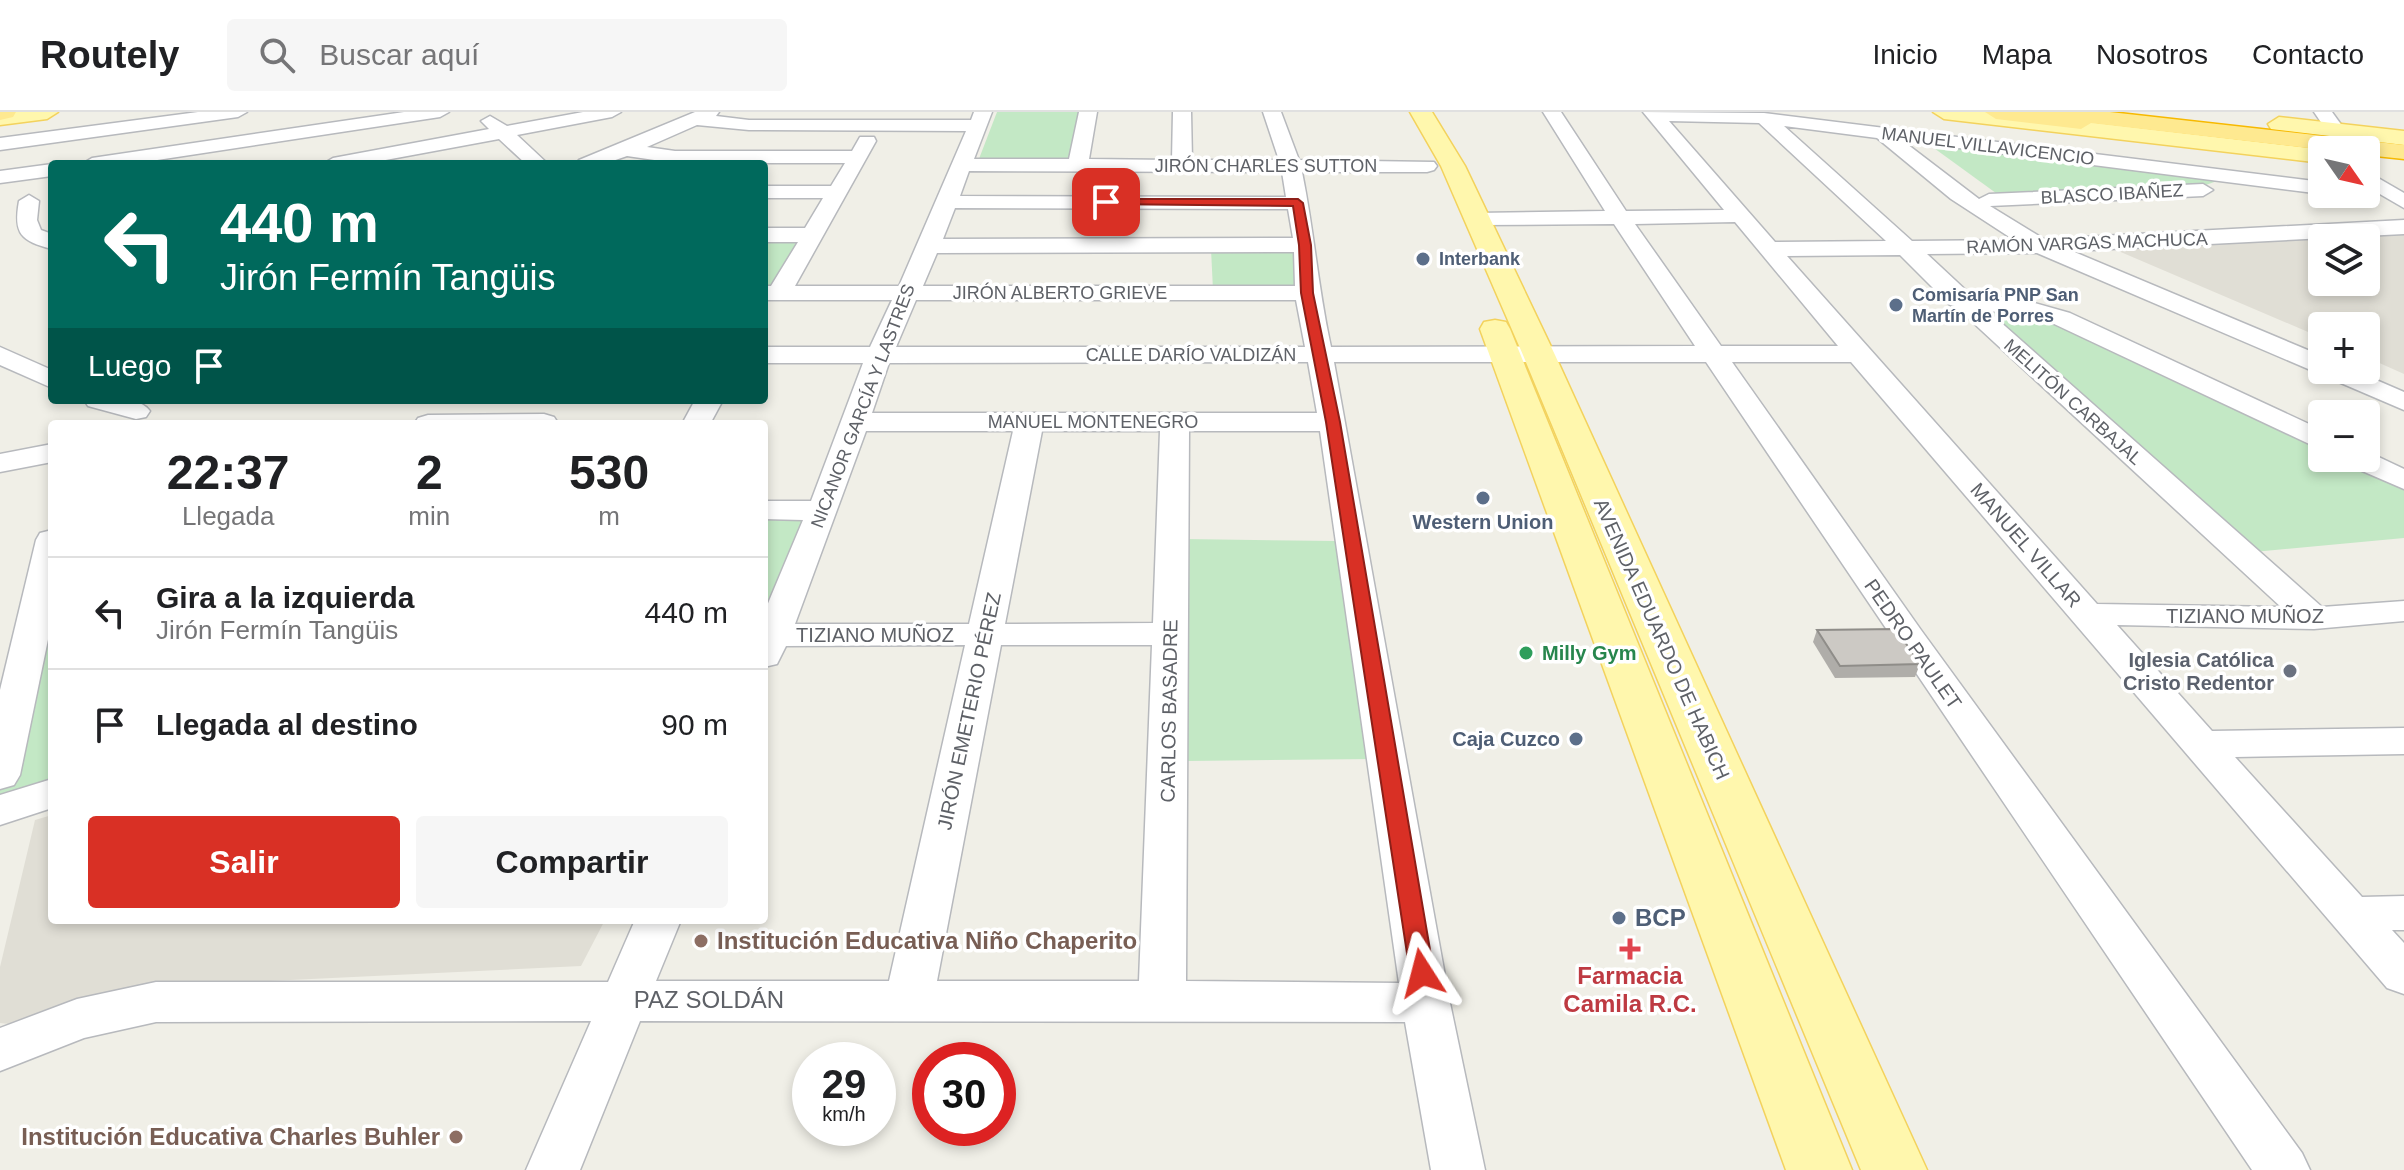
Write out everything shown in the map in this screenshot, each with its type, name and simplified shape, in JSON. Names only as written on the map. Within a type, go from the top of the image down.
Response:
[{"type":"highway","points":[[1996,112],[2330,131]]},
{"type":"highway","points":[[2051,112],[2402,153]]},
{"type":"highway","points":[[2165,112],[2402,153]]},
{"type":"highway","points":[[2380,154],[2402,153]]},
{"type":"main road","points":[[2,114],[47,112]]},
{"type":"main road","name":"AVENIDA EDUARDO DE HABICH","points":[[1421,112],[1453,166],[1477,219],[1523,355],[1819,1170]]},
{"type":"main road","points":[[1944,112],[2308,154]]},
{"type":"main road","points":[[2176,112],[2330,131],[2402,153]]},
{"type":"main road","points":[[1410,142],[1427,166],[1440,203]]},
{"type":"main road","points":[[2380,158],[2402,153]]},
{"type":"main road","name":"AVENIDA EDUARDO DE HABICH","points":[[1486,308],[1523,355],[1894,1170]]},
{"type":"street","points":[[0,144],[238,112]]},
{"type":"street","points":[[287,112],[319,160]]},
{"type":"street","points":[[120,160],[440,112]]},
{"type":"street","points":[[480,112],[533,160]]},
{"type":"street","points":[[358,160],[396,159],[502,133],[612,112]]},
{"type":"street","points":[[1078,165],[1088,112]]},
{"type":"street","points":[[1182,112],[1182,166]]},
{"type":"street","points":[[1272,112],[1291,166],[1298,203],[1305,245],[1307,293],[1333,422],[1426,1003],[1458,1170]]},
{"type":"street","name":"PEDRO PAULET","points":[[1552,112],[1619,216],[1908,638],[2283,1170]]},
{"type":"street","points":[[1888,112],[1883,133],[1963,199],[2041,246],[2308,360]]},
{"type":"street","points":[[1913,112],[1909,137],[1989,200],[2023,222],[2308,346]]},
{"type":"street","name":"MANUEL VILLAVICENCIO","points":[[1653,114],[1764,118],[2308,186]]},
{"type":"street","name":"MANUEL VILLAR","points":[[1653,114],[1738,216],[2404,975]]},
{"type":"street","points":[[610,157],[702,115],[749,125],[877,126],[980,119]]},
{"type":"street","name":"MELITÓN CARBAJAL","points":[[1764,118],[1909,249],[1959,300],[2314,618]]},
{"type":"street","name":"NICANOR GARCÍA Y LASTRES","points":[[768,646],[823,511],[879,355],[929,246],[980,119]]},
{"type":"street","points":[[772,293],[877,126]]},
{"type":"street","points":[[610,157],[857,157]]},
{"type":"street","name":"JIRÓN CHARLES SUTTON","points":[[961,165],[1427,166]]},
{"type":"street","points":[[0,177],[48,171]]},
{"type":"street","name":"BLASCO IBAÑEZ","points":[[1989,200],[2210,190],[2231,176]]},
{"type":"street","points":[[2380,187],[2397,199]]},
{"type":"street","points":[[768,192],[836,192]]},
{"type":"street","points":[[28,210],[48,200]]},
{"type":"street","points":[[947,202],[1298,203]]},
{"type":"street","points":[[0,206],[48,214]]},
{"type":"street","points":[[28,210],[33,236],[48,241]]},
{"type":"street","points":[[1477,219],[1738,216]]},
{"type":"street","name":"RAMÓN VARGAS MACHUCA","points":[[1770,249],[2041,246],[2404,227]]},
{"type":"street","points":[[768,235],[811,235]]},
{"type":"street","points":[[929,246],[1305,245]]},
{"type":"street","name":"JIRÓN ALBERTO GRIEVE","points":[[772,293],[1307,293]]},
{"type":"street","points":[[1959,300],[2024,307],[2061,318],[2308,434]]},
{"type":"street","name":"CALLE DARÍO VALDIZÁN","points":[[768,355],[1859,354]]},
{"type":"street","points":[[0,355],[48,378]]},
{"type":"street","points":[[2380,377],[2404,387]]},
{"type":"street","points":[[2362,384],[2404,402]]},
{"type":"street","points":[[111,404],[138,412]]},
{"type":"street","name":"MANUEL MONTENEGRO","points":[[854,422],[1333,422]]},
{"type":"street","name":"JIRÓN EMETERIO PÉREZ","points":[[909,1000],[1029,422]]},
{"type":"street","name":"CARLOS BASADRE","points":[[1162,1000],[1175,422]]},
{"type":"street","points":[[0,463],[48,454]]},
{"type":"street","points":[[2380,469],[2404,480]]},
{"type":"street","points":[[768,510],[823,511]]},
{"type":"street","points":[[0,775],[6,720],[48,558]]},
{"type":"street","name":"TIZIANO MUÑOZ","points":[[2087,614],[2314,618],[2404,611]]},
{"type":"street","name":"TIZIANO MUÑOZ","points":[[768,646],[985,634],[1170,634]]},
{"type":"street","points":[[2202,744],[2404,741]]},
{"type":"street","points":[[0,810],[48,794]]},
{"type":"street","points":[[2351,914],[2404,913]]},
{"type":"street","points":[[553,1170],[656,924]]},
{"type":"street","name":"PAZ SOLDÁN","points":[[0,1050],[77,1019],[156,1002],[1162,1000],[1426,1003]]},
{"type":"shaded area","points":[[2404,233],[2404,374],[2380,363],[2380,312],[2308,312],[2308,332],[2109,247],[2308,238],[2308,296],[2380,296],[2380,234]]},
{"type":"shaded area","points":[[48,816],[48,924],[603,924],[581,966],[122,988],[18,1025],[0,1023],[0,967],[35,820]]},
{"type":"green space","points":[[997,112],[1083,112],[1070,164],[977,164]]},
{"type":"green space","points":[[1927,143],[2217,181],[2200,187],[2000,196]]},
{"type":"green space","points":[[768,238],[802,238],[769,291]]},
{"type":"green space","points":[[1293,248],[1299,290],[1213,290],[1211,249]]},
{"type":"green space","points":[[1980,306],[2048,318],[2308,442],[2308,472],[2370,472],[2404,488],[2404,538],[2243,553]]},
{"type":"green space","points":[[768,510],[823,511],[768,646]]},
{"type":"green space","points":[[1184,539],[1336,541],[1373,759],[1187,761]]},
{"type":"green space","points":[[48,562],[48,794],[0,810],[0,775]]},
{"type":"building","points":[[1896,629],[1920,664],[1840,666],[1817,630]]},
{"type":"place","name":"Interbank","points":[[1423,259]]},
{"type":"place","name":"Comisaría PNP San Martín de Porres","points":[[1896,305]]},
{"type":"place","name":"Western Union","points":[[1483,498]]},
{"type":"place","name":"Milly Gym","points":[[1526,653]]},
{"type":"place","name":"Iglesia Católica Cristo Redentor","points":[[2290,671]]},
{"type":"place","name":"Caja Cuzco","points":[[1576,739]]},
{"type":"place","name":"BCP","points":[[1619,918]]},
{"type":"place","name":"Institución Educativa Niño Chaperito","points":[[701,941]]},
{"type":"place","name":"Farmacia Camila R.C.","points":[[1630,949]]},
{"type":"place","name":"Institución Educativa Charles Buhler","points":[[456,1137]]},
{"type":"route","points":[[1106,202],[1298,203],[1305,245],[1307,293],[1333,422],[1422,973]]}]
